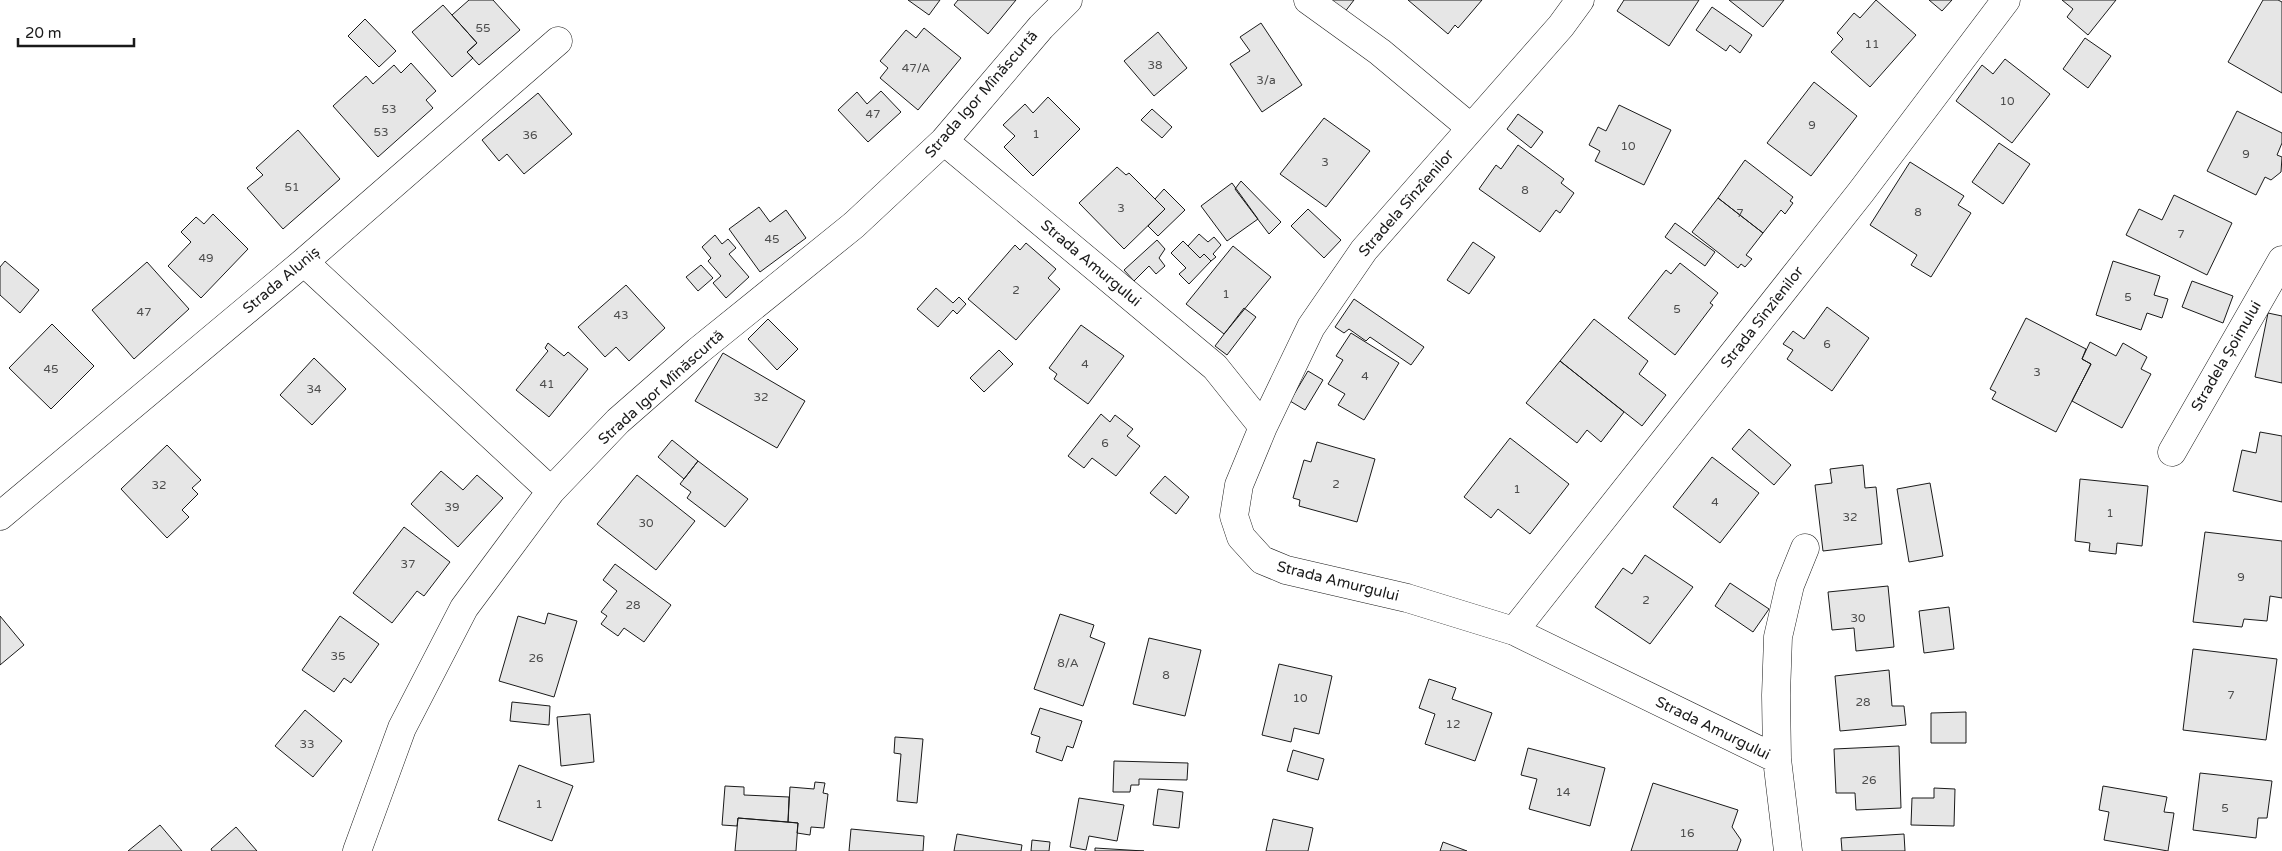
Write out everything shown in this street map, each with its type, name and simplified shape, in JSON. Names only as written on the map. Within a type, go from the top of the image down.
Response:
[{"type":"street","name":"Strada Igor Mînăscurtă","points":[[357,851],[402,728],[464,608],[551,491],[618,421],[698,351],[854,224],[944,141],[1041,27],[1068,0]]},
{"type":"street","points":[[1308,0],[1380,52],[1471,128]]},
{"type":"street","name":"Stradela Sînzîenilor","points":[[1263,427],[1311,327],[1364,250],[1561,26],[1580,0]]},
{"type":"street","name":"Strada Sînzîenilor","points":[[1514,631],[1855,200],[2006,0]]},
{"type":"street","name":"Strada Aluniș","points":[[0,516],[304,262],[558,41]]},
{"type":"street","name":"Strada Amurgului","points":[[944,141],[1215,367],[1263,427],[1239,486],[1234,516],[1241,537],[1262,560],[1286,570],[1407,598],[1514,631],[1777,759]]},
{"type":"street","name":"Stradela Șoimului","points":[[2172,452],[2282,260]]},
{"type":"street","points":[[304,262],[551,491]]},
{"type":"street","points":[[1788,851],[1777,759],[1776,695],[1778,637],[1790,585],[1805,548]]},
{"type":"building","points":[[469,0],[493,0],[520,30],[479,65],[467,52],[477,43],[452,15]]},
{"type":"building","points":[[908,0],[940,0],[929,15]]},
{"type":"building","points":[[958,0],[1016,0],[988,34],[954,5]]},
{"type":"building","points":[[1328,0],[1354,0],[1344,13]]},
{"type":"building","points":[[1408,0],[1482,0],[1458,28],[1455,25],[1448,34]]},
{"type":"building","points":[[1624,0],[1699,0],[1669,46],[1617,11]]},
{"type":"building","points":[[1729,0],[1784,0],[1763,27]]},
{"type":"building","points":[[1876,0],[1916,35],[1870,87],[1831,52],[1843,39],[1837,33],[1854,13],[1860,18]]},
{"type":"building","points":[[1929,0],[1952,0],[1942,11]]},
{"type":"building","points":[[2062,0],[2116,0],[2088,35],[2067,17],[2073,9]]},
{"type":"building","points":[[2263,0],[2278,0],[2282,2],[2282,93],[2228,62]]},
{"type":"building","points":[[443,5],[477,43],[467,52],[473,58],[452,77],[412,32]]},
{"type":"building","points":[[1712,7],[1752,35],[1740,53],[1730,45],[1726,51],[1696,30]]},
{"type":"building","points":[[365,19],[396,51],[379,67],[348,36]]},
{"type":"building","points":[[1261,23],[1302,85],[1262,112],[1230,64],[1250,51],[1240,37]]},
{"type":"building","points":[[924,28],[961,58],[918,110],[880,78],[888,68],[880,61],[906,30],[916,38]]},
{"type":"building","points":[[1158,32],[1187,68],[1154,96],[1124,61]]},
{"type":"building","points":[[2085,38],[2111,56],[2088,88],[2063,69]]},
{"type":"building","points":[[2005,59],[2050,94],[2012,143],[1956,101],[1982,65],[1993,74]]},
{"type":"building","points":[[411,63],[436,91],[426,100],[433,108],[378,157],[333,106],[366,76],[373,84],[394,65],[401,73]]},
{"type":"building","points":[[1814,82],[1857,116],[1811,176],[1767,143]]},
{"type":"building","points":[[881,91],[901,112],[868,142],[838,110],[857,92],[867,104]]},
{"type":"building","points":[[538,93],[572,134],[524,174],[507,154],[499,161],[482,140]]},
{"type":"building","points":[[1048,97],[1080,129],[1033,176],[1004,147],[1015,136],[1003,125],[1025,104],[1033,113]]},
{"type":"building","points":[[1619,105],[1671,130],[1644,185],[1595,161],[1600,151],[1589,145],[1598,127],[1606,131]]},
{"type":"building","points":[[1152,109],[1172,127],[1162,138],[1141,120]]},
{"type":"building","points":[[2237,111],[2282,133],[2282,143],[2277,155],[2282,157],[2281,172],[2271,180],[2265,177],[2256,195],[2207,171]]},
{"type":"building","points":[[1518,114],[1543,132],[1531,148],[1507,129]]},
{"type":"building","points":[[1324,118],[1370,151],[1326,207],[1280,174]]},
{"type":"building","points":[[298,130],[340,179],[283,229],[247,188],[263,175],[256,168]]},
{"type":"building","points":[[1999,143],[2030,164],[2003,204],[1972,182]]},
{"type":"building","points":[[1518,145],[1564,179],[1561,183],[1574,193],[1560,213],[1556,210],[1540,232],[1479,189],[1496,165],[1501,169]]},
{"type":"building","points":[[1745,160],[1793,197],[1790,201],[1793,203],[1785,214],[1781,210],[1763,233],[1718,198]]},
{"type":"building","points":[[1910,162],[1964,196],[1958,205],[1971,213],[1931,277],[1911,265],[1917,255],[1870,225]]},
{"type":"building","points":[[1117,167],[1126,175],[1129,173],[1165,209],[1124,249],[1079,203]]},
{"type":"building","points":[[1241,181],[1281,222],[1269,234],[1235,189]]},
{"type":"building","points":[[1232,183],[1258,219],[1227,241],[1201,206]]},
{"type":"building","points":[[1164,189],[1185,210],[1158,236],[1148,226],[1165,209],[1155,199]]},
{"type":"building","points":[[2174,195],[2232,223],[2207,275],[2126,235],[2139,209],[2162,220]]},
{"type":"building","points":[[1718,198],[1763,233],[1746,255],[1752,259],[1745,267],[1741,264],[1738,268],[1692,232]]},
{"type":"building","points":[[759,207],[770,222],[786,210],[806,238],[760,272],[729,229]]},
{"type":"building","points":[[1308,209],[1341,240],[1324,258],[1291,226]]},
{"type":"building","points":[[213,214],[248,249],[201,298],[168,266],[191,242],[181,232],[196,217],[204,224]]},
{"type":"building","points":[[1675,223],[1715,252],[1705,266],[1665,237]]},
{"type":"building","points":[[1199,234],[1208,242],[1214,237],[1221,245],[1213,254],[1216,257],[1211,261],[1204,254],[1200,258],[1188,246]]},
{"type":"building","points":[[715,235],[722,244],[728,239],[736,248],[729,254],[749,277],[726,298],[713,283],[721,276],[708,261],[711,258],[702,247]]},
{"type":"building","points":[[1157,240],[1165,249],[1159,258],[1165,266],[1156,274],[1149,266],[1134,281],[1124,270]]},
{"type":"building","points":[[1183,241],[1200,258],[1204,254],[1211,261],[1189,284],[1179,274],[1186,268],[1171,253]]},
{"type":"building","points":[[1473,242],[1495,257],[1469,294],[1447,280]]},
{"type":"building","points":[[1026,243],[1056,269],[1048,278],[1060,289],[1016,340],[968,299],[1015,245],[1020,250]]},
{"type":"building","points":[[1233,246],[1271,277],[1224,334],[1186,304]]},
{"type":"building","points":[[5,261],[39,290],[20,313],[0,295],[0,267]]},
{"type":"building","points":[[2113,261],[2160,276],[2154,295],[2168,299],[2162,318],[2147,313],[2141,330],[2096,315]]},
{"type":"building","points":[[147,262],[189,309],[134,359],[92,310]]},
{"type":"building","points":[[1680,263],[1718,293],[1710,303],[1713,305],[1675,355],[1628,318],[1666,270],[1671,274]]},
{"type":"building","points":[[701,265],[713,278],[698,291],[686,277]]},
{"type":"building","points":[[2192,281],[2233,296],[2223,323],[2182,307]]},
{"type":"building","points":[[626,285],[665,328],[629,361],[616,347],[605,357],[578,327]]},
{"type":"building","points":[[936,288],[953,303],[959,297],[966,304],[957,314],[953,310],[938,327],[917,309]]},
{"type":"building","points":[[1354,299],[1424,347],[1411,365],[1370,337],[1366,341],[1349,329],[1344,333],[1335,327]]},
{"type":"building","points":[[1827,307],[1869,338],[1832,391],[1787,359],[1793,350],[1783,344],[1793,331],[1804,339]]},
{"type":"building","points":[[1244,308],[1256,317],[1227,355],[1215,346]]},
{"type":"building","points":[[2268,313],[2282,316],[2282,383],[2255,377]]},
{"type":"building","points":[[2026,318],[2086,349],[2082,359],[2091,364],[2056,432],[1992,399],[1996,392],[1990,389]]},
{"type":"building","points":[[768,319],[798,349],[777,370],[748,339]]},
{"type":"building","points":[[1594,319],[1648,361],[1639,374],[1666,395],[1642,426],[1560,361]]},
{"type":"building","points":[[52,324],[94,366],[51,409],[9,368]]},
{"type":"building","points":[[1081,325],[1124,356],[1088,404],[1054,379],[1057,374],[1049,368]]},
{"type":"building","points":[[1351,333],[1399,363],[1364,420],[1338,405],[1345,394],[1328,384],[1343,360],[1336,356]]},
{"type":"building","points":[[2090,342],[2116,356],[2123,343],[2147,357],[2141,369],[2151,374],[2122,428],[2072,401],[2091,364],[2082,359]]},
{"type":"building","points":[[548,343],[564,356],[568,352],[588,369],[549,417],[516,390],[548,351],[545,348]]},
{"type":"building","points":[[999,350],[1013,364],[984,392],[970,378]]},
{"type":"building","points":[[723,353],[805,401],[777,448],[695,401]]},
{"type":"building","points":[[314,358],[346,389],[312,425],[280,395]]},
{"type":"building","points":[[1560,361],[1624,412],[1601,442],[1587,430],[1577,443],[1526,403]]},
{"type":"building","points":[[1308,371],[1323,380],[1305,410],[1290,401]]},
{"type":"building","points":[[1101,414],[1110,422],[1115,415],[1133,429],[1127,436],[1140,446],[1116,476],[1092,458],[1084,468],[1068,456]]},
{"type":"building","points":[[1749,429],[1791,465],[1774,485],[1732,449]]},
{"type":"building","points":[[2260,432],[2282,436],[2282,502],[2233,491],[2242,450],[2256,453]]},
{"type":"building","points":[[1510,438],[1569,484],[1530,534],[1498,509],[1491,518],[1464,497]]},
{"type":"building","points":[[672,440],[698,461],[684,479],[658,457]]},
{"type":"building","points":[[1317,442],[1375,459],[1357,522],[1299,506],[1300,500],[1293,498],[1304,460],[1311,462]]},
{"type":"building","points":[[167,445],[201,480],[192,488],[198,494],[182,510],[189,517],[167,538],[121,489]]},
{"type":"building","points":[[1712,457],[1759,493],[1720,543],[1673,507]]},
{"type":"building","points":[[698,461],[748,499],[725,527],[687,498],[691,492],[680,484]]},
{"type":"building","points":[[1863,465],[1865,488],[1876,487],[1882,544],[1823,551],[1815,485],[1832,483],[1830,469]]},
{"type":"building","points":[[441,471],[463,490],[477,475],[503,498],[458,547],[411,504]]},
{"type":"building","points":[[637,475],[695,521],[656,570],[597,524]]},
{"type":"building","points":[[1165,476],[1189,497],[1176,514],[1150,493]]},
{"type":"building","points":[[2080,479],[2148,486],[2142,546],[2117,543],[2116,554],[2089,551],[2090,543],[2075,541]]},
{"type":"building","points":[[1930,483],[1943,556],[1909,562],[1897,489]]},
{"type":"building","points":[[404,527],[450,562],[424,596],[417,591],[392,623],[353,593]]},
{"type":"building","points":[[2205,532],[2282,541],[2282,598],[2270,596],[2267,621],[2244,619],[2242,627],[2193,622]]},
{"type":"building","points":[[1645,555],[1693,587],[1650,644],[1595,607],[1623,568],[1632,574]]},
{"type":"building","points":[[615,564],[671,605],[644,642],[624,628],[618,636],[601,624],[607,616],[601,612],[617,591],[603,580]]},
{"type":"building","points":[[1730,583],[1769,609],[1753,632],[1715,606]]},
{"type":"building","points":[[1888,586],[1894,647],[1856,651],[1854,628],[1832,630],[1828,592]]},
{"type":"building","points":[[1949,607],[1954,649],[1924,653],[1919,611]]},
{"type":"building","points":[[548,613],[577,621],[554,697],[499,681],[518,616],[545,624]]},
{"type":"building","points":[[1060,614],[1094,625],[1090,637],[1105,643],[1083,706],[1034,689]]},
{"type":"building","points":[[0,616],[24,645],[0,665]]},
{"type":"building","points":[[340,616],[379,644],[351,683],[344,678],[334,692],[302,670]]},
{"type":"building","points":[[1149,638],[1201,650],[1185,716],[1133,704]]},
{"type":"building","points":[[2193,649],[2277,659],[2266,740],[2183,730]]},
{"type":"building","points":[[1279,664],[1332,676],[1319,734],[1294,728],[1291,742],[1262,735]]},
{"type":"building","points":[[1889,670],[1892,706],[1904,706],[1906,725],[1840,731],[1835,676]]},
{"type":"building","points":[[1429,679],[1456,688],[1452,699],[1492,713],[1475,761],[1425,744],[1435,714],[1419,708]]},
{"type":"building","points":[[512,702],[550,706],[549,725],[510,721]]},
{"type":"building","points":[[1040,708],[1082,721],[1073,748],[1067,746],[1062,761],[1036,752],[1040,737],[1031,734]]},
{"type":"building","points":[[305,710],[342,741],[313,777],[275,746]]},
{"type":"building","points":[[1966,712],[1966,743],[1931,743],[1931,713]]},
{"type":"building","points":[[590,714],[594,762],[561,766],[557,717]]},
{"type":"building","points":[[895,737],[923,739],[917,803],[897,801],[901,754],[894,753]]},
{"type":"building","points":[[1899,746],[1901,808],[1856,810],[1855,793],[1836,793],[1834,749]]},
{"type":"building","points":[[1528,748],[1605,768],[1590,826],[1529,809],[1537,779],[1521,775]]},
{"type":"building","points":[[1293,750],[1324,759],[1318,780],[1287,771]]},
{"type":"building","points":[[1114,761],[1188,763],[1187,780],[1139,779],[1139,785],[1131,785],[1130,792],[1113,792]]},
{"type":"building","points":[[519,765],[573,786],[552,841],[498,820]]},
{"type":"building","points":[[2200,773],[2272,781],[2267,818],[2258,818],[2256,838],[2193,830]]},
{"type":"building","points":[[815,782],[825,783],[823,793],[828,794],[824,828],[811,827],[810,835],[797,833],[798,823],[788,822],[790,787],[814,789]]},
{"type":"building","points":[[1653,783],[1738,810],[1732,827],[1741,840],[1737,851],[1631,851]]},
{"type":"building","points":[[725,786],[744,787],[744,795],[789,797],[788,822],[738,818],[737,826],[722,825]]},
{"type":"building","points":[[2103,786],[2167,797],[2164,812],[2174,813],[2168,851],[2104,840],[2109,812],[2099,810]]},
{"type":"building","points":[[1934,788],[1955,789],[1954,826],[1911,825],[1912,798],[1934,798]]},
{"type":"building","points":[[1158,789],[1183,792],[1179,828],[1153,825]]},
{"type":"building","points":[[1079,798],[1124,805],[1117,841],[1089,836],[1086,850],[1070,847]]},
{"type":"building","points":[[738,818],[798,823],[796,851],[735,851]]},
{"type":"building","points":[[1273,819],[1313,828],[1308,851],[1266,851]]},
{"type":"building","points":[[160,825],[182,851],[128,851]]},
{"type":"building","points":[[236,827],[257,851],[212,851],[211,849]]},
{"type":"building","points":[[851,829],[924,836],[923,851],[849,851]]},
{"type":"building","points":[[957,834],[1022,845],[1021,851],[954,851]]},
{"type":"building","points":[[1904,834],[1905,851],[1842,851],[1841,838]]},
{"type":"building","points":[[1032,840],[1050,842],[1049,851],[1031,851]]},
{"type":"building","points":[[1443,842],[1467,851],[1440,851]]},
{"type":"building","points":[[1095,848],[1144,851],[1095,851]]}]
